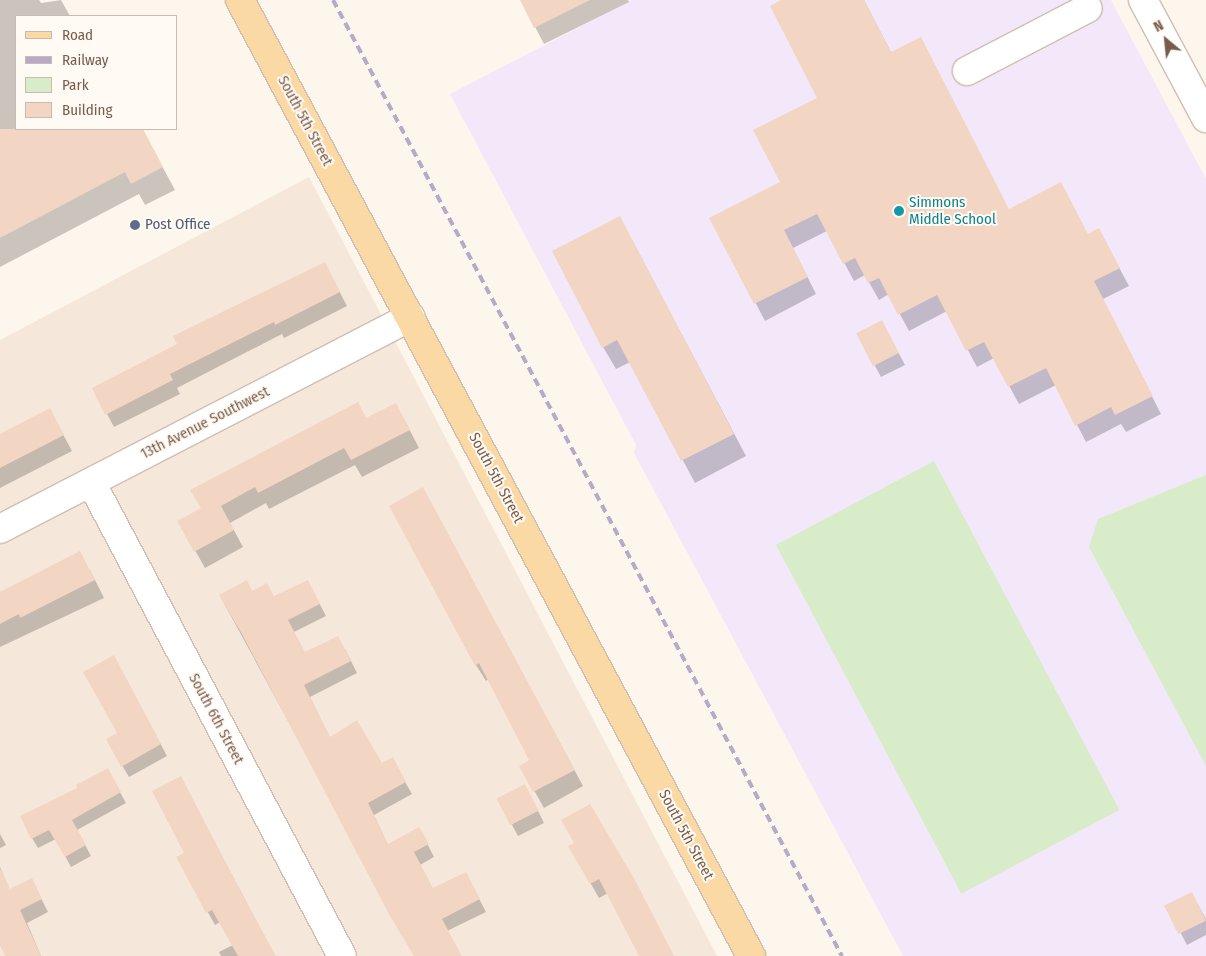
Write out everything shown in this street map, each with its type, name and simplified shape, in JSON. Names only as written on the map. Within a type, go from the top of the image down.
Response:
[{"type":"main road","name":"South 5th Street","points":[[240,0],[751,956]]},
{"type":"street","points":[[1143,0],[1206,118]]},
{"type":"street","points":[[967,71],[1088,8]]},
{"type":"street","name":"13th Avenue Southwest","points":[[0,529],[410,317]]},
{"type":"street","name":"South 6th Street","points":[[91,482],[342,956]]},
{"type":"shaded area","points":[[632,0],[1111,0],[1206,179],[1206,956],[903,956],[634,453],[636,445],[450,94]]},
{"type":"shaded area","points":[[309,177],[717,956],[0,956],[0,340]]},
{"type":"green space","points":[[934,461],[1119,810],[961,894],[776,545]]},
{"type":"green space","points":[[1206,475],[1206,766],[1089,547],[1098,519]]},
{"type":"building","points":[[520,0],[590,0],[534,28]]},
{"type":"building","name":"Simmons Middle School","points":[[781,0],[864,0],[891,52],[921,37],[1009,209],[1061,182],[1088,234],[1099,228],[1120,268],[1094,281],[1153,396],[1115,415],[1111,407],[1075,426],[1046,368],[1008,387],[984,342],[966,351],[937,295],[898,315],[879,278],[868,283],[855,258],[843,264],[817,214],[784,230],[808,277],[754,304],[709,218],[780,182],[753,130],[817,98],[770,6]]},
{"type":"building","points":[[0,129],[144,130],[163,167],[131,184],[125,172],[0,238]]},
{"type":"building","points":[[620,216],[734,434],[681,461],[617,340],[602,348],[552,251]]},
{"type":"building","points":[[325,262],[340,292],[275,325],[274,322],[170,374],[173,380],[105,415],[92,388],[177,344],[173,336]]},
{"type":"building","points":[[882,320],[899,353],[873,366],[856,333]]},
{"type":"building","points":[[358,402],[366,418],[396,403],[410,430],[351,460],[344,448],[258,493],[255,487],[221,506],[234,530],[194,552],[177,521],[201,508],[190,490]]},
{"type":"building","points":[[50,408],[64,435],[0,468],[0,434]]},
{"type":"building","points":[[423,487],[575,770],[533,792],[519,766],[529,760],[479,663],[475,666],[389,506]]},
{"type":"building","points":[[80,551],[95,580],[20,618],[19,614],[0,624],[0,592]]},
{"type":"building","points":[[247,580],[252,591],[267,583],[274,596],[308,580],[320,604],[288,620],[305,652],[338,636],[351,661],[304,685],[330,737],[357,720],[382,763],[393,757],[406,782],[368,803],[388,844],[419,827],[429,844],[414,852],[433,888],[466,872],[480,899],[442,919],[462,956],[414,956],[390,916],[242,634],[219,595]]},
{"type":"building","points":[[114,655],[161,744],[121,767],[106,739],[117,733],[83,672]]},
{"type":"building","points":[[108,768],[121,792],[72,820],[86,845],[65,857],[49,830],[31,839],[20,816],[77,788],[76,785]]},
{"type":"building","points":[[181,776],[276,956],[238,956],[212,910],[206,913],[176,857],[184,853],[152,791]]},
{"type":"building","points":[[525,784],[539,811],[510,825],[496,799]]},
{"type":"building","points":[[590,804],[635,880],[674,956],[639,956],[599,879],[590,884],[568,846],[574,843],[561,820]]},
{"type":"building","points":[[0,868],[10,889],[32,878],[42,899],[20,910],[41,956],[5,956],[0,945]]},
{"type":"building","points":[[1192,892],[1206,921],[1178,934],[1164,906]]},
{"type":"railway","points":[[333,0],[842,956]]},
{"type":"place","name":"Simmons Middle School","points":[[899,211]]},
{"type":"place","name":"Post Office","points":[[135,225]]}]
